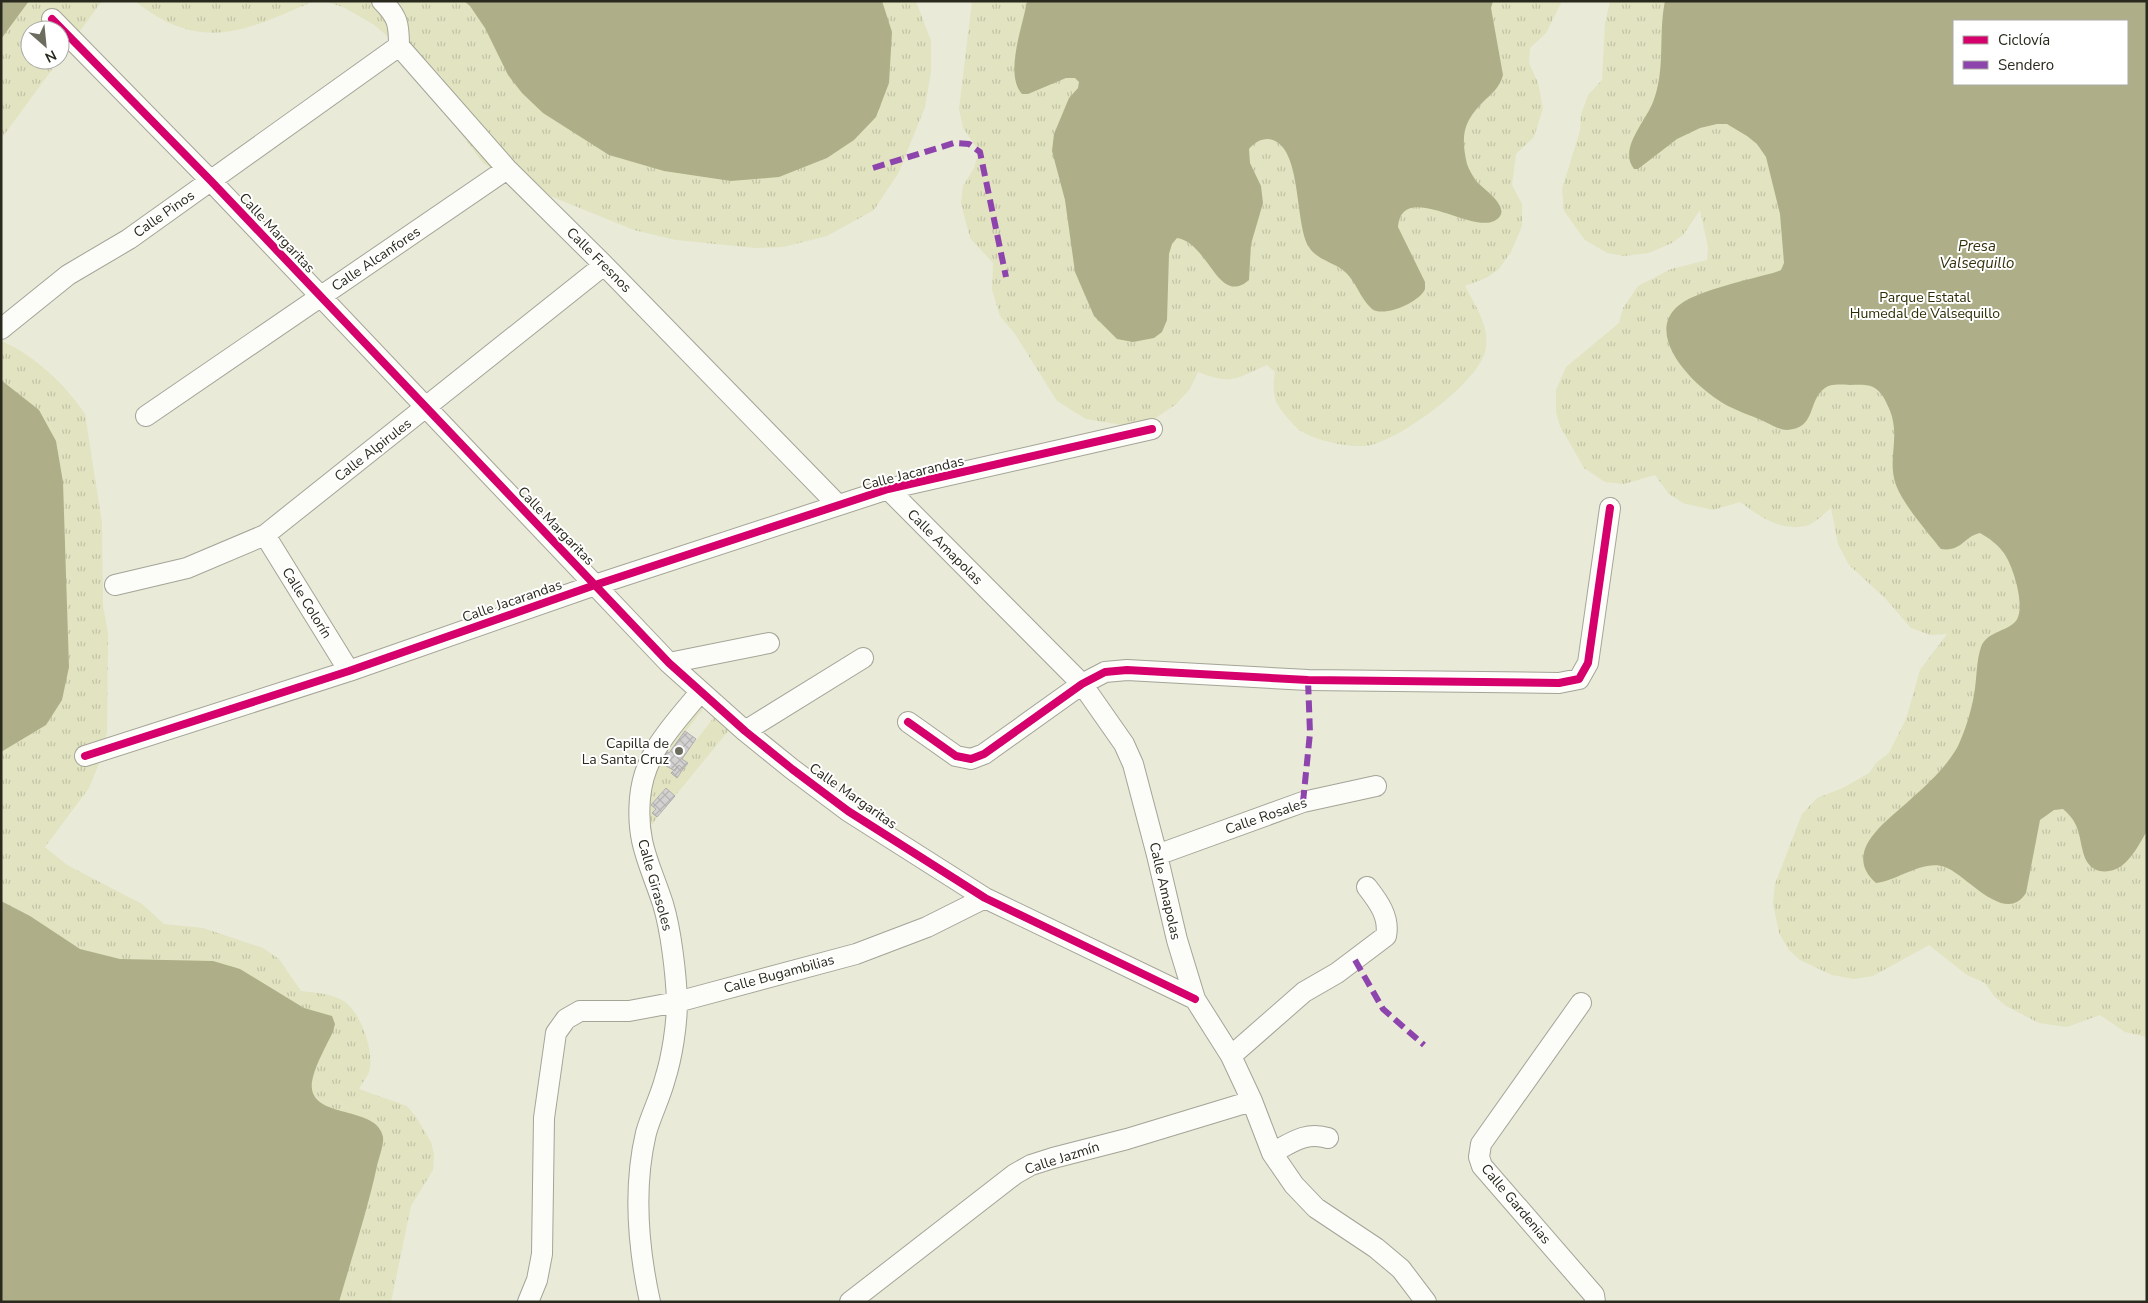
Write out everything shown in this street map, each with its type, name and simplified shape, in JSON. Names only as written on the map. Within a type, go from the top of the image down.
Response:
[{"type":"street","points":[[382,1],[393,12],[399,26],[399,46]]},
{"type":"street","name":"Calle Margaritas","points":[[52,18],[211,181],[425,409],[668,663],[745,731],[848,811],[984,898],[1195,998]]},
{"type":"street","name":"Calle Fresnos","points":[[399,46],[507,169],[604,265],[838,505]]},
{"type":"street","name":"Calle Pinos","points":[[1,329],[68,275],[129,239],[399,46]]},
{"type":"street","name":"Calle Alcanfores","points":[[146,416],[507,169]]},
{"type":"street","name":"Calle Alpirules","points":[[115,585],[187,568],[265,535],[604,265]]},
{"type":"street","name":"Calle Jacarandas","points":[[85,756],[349,671],[595,585],[888,489],[980,470],[1152,429]]},
{"type":"street","name":"Calle Amapolas","points":[[888,489],[1082,684],[1124,744],[1133,764],[1157,855],[1176,940],[1195,998],[1231,1056],[1252,1101],[1272,1154],[1294,1185],[1316,1208],[1376,1248],[1402,1269],[1426,1302]]},
{"type":"street","points":[[908,722],[956,756],[971,759],[984,754],[1082,684],[1105,672],[1127,670],[1308,680],[1559,683],[1579,679],[1588,663],[1610,508]]},
{"type":"street","name":"Calle Colorín","points":[[265,535],[349,671]]},
{"type":"street","points":[[668,663],[769,644]]},
{"type":"street","points":[[745,731],[863,658]]},
{"type":"street","name":"Calle Girasoles","points":[[650,1302],[639,1229],[638,1175],[647,1132],[665,1079],[671,1051],[677,1002],[668,924],[662,902],[646,861],[639,832],[640,798],[645,769],[656,746],[700,692]]},
{"type":"street","name":"Calle Rosales","points":[[1157,855],[1303,802],[1376,786]]},
{"type":"street","points":[[1231,1056],[1304,992],[1343,968],[1386,936],[1388,929],[1380,903],[1367,888]]},
{"type":"street","name":"Calle Bugambilias","points":[[528,1302],[537,1280],[542,1254],[544,1118],[556,1033],[566,1019],[580,1011],[629,1011],[677,1002],[856,954],[927,927],[984,898]]},
{"type":"street","name":"Calle Gardenias","points":[[1581,1003],[1481,1144],[1479,1157],[1482,1166],[1594,1295],[1595,1302]]},
{"type":"street","name":"Calle Jazmín","points":[[850,1302],[1015,1174],[1031,1165],[1128,1139],[1252,1101]]},
{"type":"street","points":[[1272,1154],[1305,1136],[1319,1135],[1328,1138]]},
{"type":"green space","points":[[1,1],[102,1],[70,44],[70,20],[20,20],[20,70],[52,70],[1,139]]},
{"type":"green space","points":[[135,1],[314,1],[244,28],[223,32],[202,32],[181,28],[159,17]]},
{"type":"green space","points":[[324,1],[916,1],[931,41],[931,72],[925,107],[899,172],[874,210],[827,236],[783,247],[755,248],[676,240],[634,230],[511,180],[483,163],[453,123],[442,77],[409,54],[373,24],[343,7]]},
{"type":"green space","points":[[972,1],[1562,1],[1546,33],[1530,48],[1529,63],[1538,83],[1543,108],[1534,137],[1516,154],[1512,185],[1522,204],[1522,226],[1511,252],[1498,270],[1486,278],[1465,286],[1480,315],[1486,339],[1486,347],[1481,360],[1471,375],[1439,406],[1420,420],[1385,440],[1363,446],[1325,441],[1298,429],[1287,418],[1276,402],[1274,394],[1275,372],[1267,365],[1233,379],[1209,376],[1198,372],[1190,389],[1175,405],[1145,425],[1128,426],[1086,419],[1057,401],[1015,334],[1000,316],[992,290],[993,263],[970,238],[961,203],[963,186],[974,168],[979,151],[963,128],[959,109]]},
{"type":"green space","name":"Presa Valsequillo","points":[[1610,1],[2147,1],[2147,1037],[2125,1032],[2100,1015],[2067,1027],[2039,1023],[2006,1006],[1994,996],[1985,983],[1967,975],[1929,945],[1873,976],[1854,979],[1832,975],[1800,960],[1789,950],[1779,933],[1773,903],[1775,884],[1802,814],[1817,798],[1843,788],[1869,773],[1877,762],[1889,753],[1906,719],[1920,670],[1947,634],[1930,635],[1911,628],[1885,598],[1849,565],[1838,544],[1831,508],[1809,525],[1790,527],[1764,518],[1740,502],[1713,510],[1683,503],[1669,494],[1655,475],[1624,484],[1605,482],[1584,468],[1560,426],[1556,412],[1556,390],[1566,367],[1619,323],[1623,308],[1638,286],[1671,269],[1707,260],[1708,247],[1700,210],[1683,235],[1672,243],[1649,253],[1624,256],[1607,253],[1585,240],[1564,211],[1562,189],[1580,131],[1581,115],[1588,95],[1602,80],[1605,24]]},
{"type":"green space","points":[[1,341],[13,346],[48,372],[69,392],[85,414],[102,523],[103,606],[108,633],[107,732],[100,761],[89,788],[45,847],[67,865],[142,904],[164,924],[203,928],[263,948],[279,959],[301,991],[335,997],[351,1007],[365,1034],[370,1055],[369,1072],[359,1089],[407,1106],[431,1142],[434,1155],[433,1170],[411,1206],[391,1302],[1,1302]]},
{"type":"green space","points":[[694,701],[703,709],[669,753],[665,750],[667,758],[663,764],[673,770],[671,774],[677,777],[688,763],[682,759],[714,717],[729,730],[675,796],[665,788],[651,805],[656,809],[653,813],[657,818],[652,825],[640,800],[660,743]]},
{"type":"water","points":[[1,1],[29,1],[1,39]]},
{"type":"water","points":[[464,1],[882,1],[892,32],[889,83],[876,117],[854,140],[827,158],[779,177],[731,181],[664,171],[609,155],[543,113],[522,93],[508,75],[485,28],[470,6]]},
{"type":"water","points":[[1027,1],[1493,1],[1491,8],[1503,75],[1496,88],[1468,121],[1464,144],[1469,168],[1476,181],[1491,194],[1500,206],[1500,216],[1494,221],[1483,223],[1424,208],[1411,208],[1402,214],[1398,227],[1425,282],[1425,289],[1416,299],[1401,307],[1385,312],[1378,311],[1368,305],[1343,270],[1316,255],[1309,247],[1304,236],[1296,186],[1287,154],[1279,144],[1268,139],[1262,140],[1255,143],[1249,149],[1250,163],[1261,186],[1263,203],[1251,244],[1249,280],[1238,286],[1229,286],[1213,271],[1197,250],[1188,242],[1177,238],[1172,244],[1169,254],[1167,320],[1162,332],[1154,338],[1133,342],[1117,339],[1094,316],[1075,272],[1065,200],[1052,151],[1054,134],[1069,98],[1078,88],[1079,82],[1075,78],[1066,78],[1028,94],[1022,94],[1017,85],[1015,75],[1016,49]]},
{"type":"water","name":"Presa Valsequillo","points":[[1665,1],[2147,1],[2147,831],[2130,858],[2116,869],[2104,872],[2093,868],[2089,864],[2085,858],[2076,826],[2063,809],[2054,810],[2040,820],[2026,893],[2017,902],[2008,904],[1997,901],[1954,872],[1937,865],[1919,868],[1876,883],[1866,871],[1863,859],[1866,847],[1873,836],[1882,825],[1938,773],[1958,746],[1971,708],[1981,647],[1987,638],[2010,626],[2018,617],[2020,609],[2018,588],[2007,558],[2001,549],[1990,539],[1980,533],[1954,548],[1941,549],[1910,509],[1899,493],[1893,475],[1894,426],[1892,415],[1880,392],[1870,386],[1827,386],[1819,393],[1803,424],[1797,428],[1784,430],[1732,408],[1714,397],[1685,370],[1674,354],[1667,338],[1667,323],[1675,309],[1703,293],[1781,270],[1784,263],[1780,214],[1766,157],[1757,144],[1747,136],[1727,124],[1700,128],[1677,139],[1638,169],[1634,169],[1629,153],[1635,135],[1650,110],[1657,90],[1661,65]]},
{"type":"water","points":[[1,380],[39,410],[56,441],[63,482],[69,667],[62,700],[46,725],[1,752]]},
{"type":"water","points":[[1,901],[30,916],[80,949],[120,959],[213,961],[240,969],[304,1008],[332,1016],[335,1024],[333,1032],[315,1071],[312,1091],[318,1101],[328,1107],[368,1120],[378,1127],[383,1137],[369,1200],[339,1302],[1,1302]]},
{"type":"building","name":"Capilla de La Santa Cruz","points":[[685,731],[696,739],[682,759],[688,763],[683,769],[679,765],[675,771],[663,764],[667,758],[662,755],[665,750],[669,753]]},
{"type":"building","points":[[679,765],[683,769],[677,778],[671,773]]},
{"type":"building","points":[[666,788],[675,796],[657,817],[652,813],[656,809],[651,805]]},
{"type":"marked path","points":[[873,168],[954,143],[969,144],[980,152],[1006,277]]},
{"type":"marked path","points":[[1303,802],[1310,733],[1308,680]]},
{"type":"marked path","points":[[1355,960],[1383,1009],[1424,1045]]},
{"type":"cycle path","points":[[52,19],[211,181],[669,663],[745,731],[848,811],[985,898],[1195,999]]},
{"type":"cycle path","points":[[85,756],[349,671],[595,585],[888,489],[1152,429]]},
{"type":"cycle path","points":[[908,722],[956,756],[971,759],[984,754],[1082,684],[1105,672],[1127,670],[1308,680],[1559,683],[1579,679],[1588,663],[1610,508]]},
{"type":"place","name":"Capilla de La Santa Cruz","points":[[679,751]]},
{"type":"park label","name":"Parque Estatal Humedal de Valsequillo","points":[[1925,306]]}]
